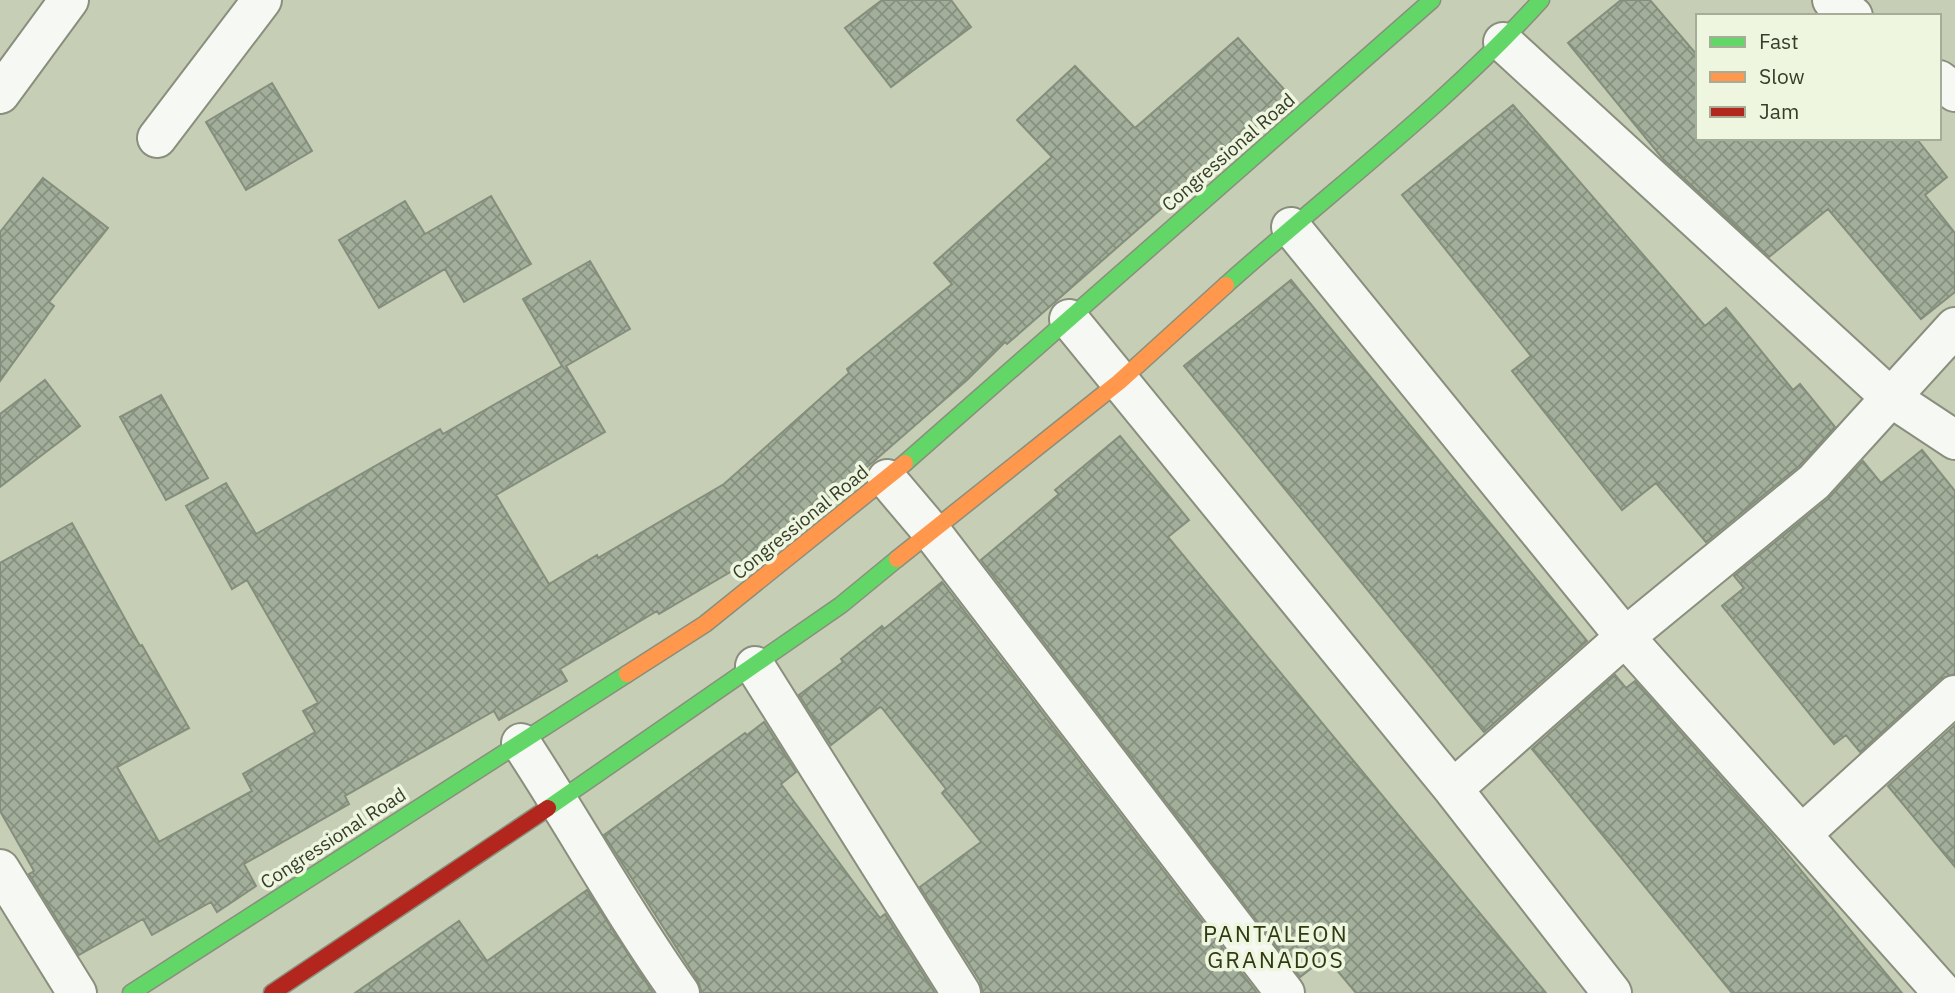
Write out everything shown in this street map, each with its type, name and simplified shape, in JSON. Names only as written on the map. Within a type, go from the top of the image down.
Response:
[{"type":"main road","name":"Congressional Road","points":[[131,993],[705,624],[887,479],[1432,0]]},
{"type":"main road","points":[[272,993],[559,800],[841,605],[931,530],[1119,382],[1291,228],[1393,143],[1503,42],[1541,0]]},
{"type":"street","points":[[0,94],[69,0]]},
{"type":"street","points":[[158,138],[262,0]]},
{"type":"street","points":[[1832,0],[1850,14]]},
{"type":"street","points":[[1503,42],[1890,397],[1955,440]]},
{"type":"street","points":[[1291,228],[1625,637],[1943,993]]},
{"type":"street","points":[[1069,319],[1453,789],[1612,993]]},
{"type":"street","points":[[1453,789],[1625,637],[1814,482],[1955,327]]},
{"type":"street","points":[[887,479],[931,530],[1285,993]]},
{"type":"street","points":[[755,666],[961,993]]},
{"type":"street","points":[[1802,834],[1955,695]]},
{"type":"street","points":[[521,743],[680,993]]},
{"type":"street","points":[[0,869],[77,993]]},
{"type":"building","points":[[882,0],[951,0],[971,27],[891,87],[845,28]]},
{"type":"building","points":[[1621,0],[1650,0],[1696,54],[1696,140],[1918,140],[1947,177],[1925,195],[1955,233],[1955,292],[1921,319],[1828,209],[1769,257],[1663,159],[1568,43]]},
{"type":"building","points":[[1238,38],[1290,96],[1007,344],[1005,342],[967,380],[873,462],[749,561],[659,614],[657,611],[560,669],[567,681],[499,720],[494,711],[345,796],[349,804],[244,864],[256,886],[217,912],[211,902],[152,935],[143,919],[79,955],[29,874],[34,871],[0,811],[0,563],[72,523],[140,646],[142,645],[189,728],[117,767],[159,842],[252,791],[243,774],[315,732],[303,711],[318,703],[247,580],[232,589],[186,506],[226,483],[256,534],[440,429],[443,434],[562,366],[523,299],[590,261],[630,329],[566,366],[605,432],[496,495],[549,584],[724,484],[849,373],[847,369],[952,284],[934,263],[1052,157],[1017,120],[1075,66],[1135,128]]},
{"type":"building","points":[[272,83],[312,151],[246,190],[206,122]]},
{"type":"building","points":[[1513,105],[1705,326],[1726,308],[1793,390],[1800,384],[1835,427],[1799,466],[1706,542],[1656,483],[1622,510],[1512,371],[1531,356],[1402,195]]},
{"type":"building","points":[[43,178],[108,228],[49,302],[54,306],[0,381],[0,232]]},
{"type":"building","points":[[491,196],[531,264],[464,302],[445,269],[379,308],[339,240],[405,201],[425,234]]},
{"type":"building","points":[[1291,280],[1587,641],[1484,732],[1184,366]]},
{"type":"building","points":[[45,380],[80,426],[0,487],[0,414]]},
{"type":"building","points":[[161,395],[208,478],[166,500],[120,417]]},
{"type":"building","points":[[1120,436],[1189,520],[1168,537],[1546,993],[1356,993],[1326,957],[1300,977],[981,560],[1059,494],[1055,490]]},
{"type":"building","points":[[1922,450],[1955,491],[1955,674],[1940,679],[1860,752],[1846,735],[1834,744],[1722,606],[1744,588],[1734,576],[1828,499],[1863,461],[1881,483]]},
{"type":"building","points":[[942,582],[1257,993],[983,993],[980,981],[920,887],[981,842],[942,793],[946,789],[882,708],[831,745],[799,695],[843,662],[841,659],[882,626],[884,629]]},
{"type":"building","points":[[1615,675],[1626,688],[1635,681],[1771,834],[1902,993],[1732,993],[1532,749]]},
{"type":"building","points":[[764,722],[796,772],[781,784],[880,918],[885,914],[935,993],[702,993],[698,981],[604,835]]},
{"type":"building","points":[[1955,725],[1955,867],[1888,786]]},
{"type":"building","points":[[587,890],[653,993],[355,993],[459,921],[487,961]]},
{"type":"traffic: fast","points":[[905,463],[1432,0]]},
{"type":"traffic: fast","points":[[1226,285],[1428,111],[1541,0]]},
{"type":"traffic: fast","points":[[548,808],[841,605],[897,559]]},
{"type":"traffic: fast","points":[[131,993],[627,674]]},
{"type":"traffic: slow","points":[[897,559],[1119,382],[1226,285]]},
{"type":"traffic: slow","points":[[627,674],[705,624],[905,463]]},
{"type":"traffic: jam","points":[[272,993],[548,808]]},
{"type":"district","name":"PANTALEON GRANADOS","points":[[1276,947]]}]
